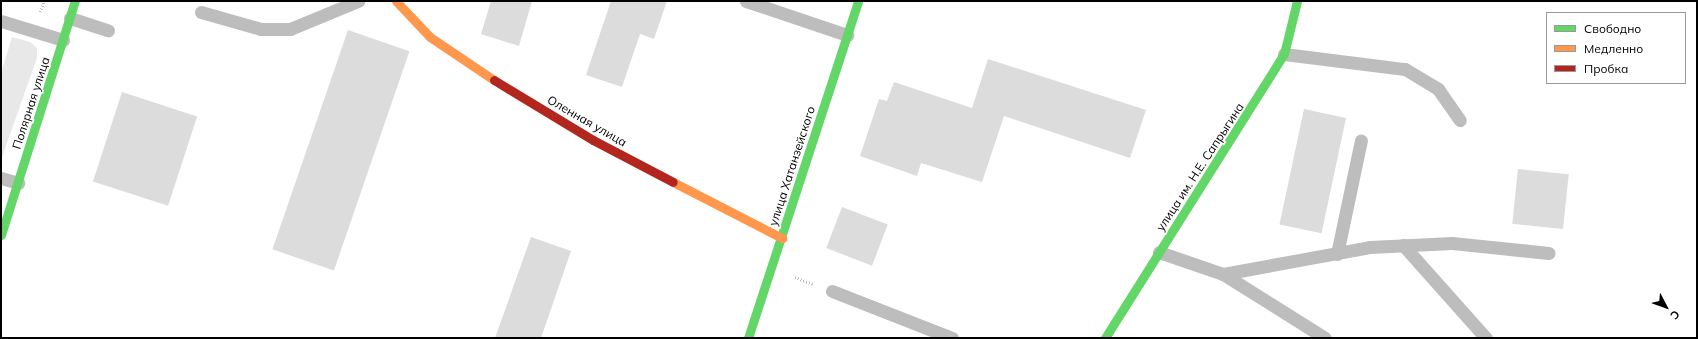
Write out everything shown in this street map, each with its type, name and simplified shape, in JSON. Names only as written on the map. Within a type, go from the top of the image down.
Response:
[{"type":"street","name":"Полярная улица","points":[[1,235],[64,40],[75,1]]},
{"type":"street","name":"Оленная улица","points":[[396,1],[430,37],[480,71],[593,140],[782,238]]},
{"type":"street","name":"улица Хатанзейского","points":[[748,338],[782,238],[858,1]]},
{"type":"street","name":"улица им. Н.Е. Сапрыгина","points":[[1105,338],[1284,54],[1297,1]]},
{"type":"lane","points":[[201,12],[261,29],[290,29],[358,1]]},
{"type":"lane","points":[[746,1],[847,35]]},
{"type":"lane","points":[[70,18],[108,30]]},
{"type":"lane","points":[[1,21],[64,40]]},
{"type":"lane","points":[[1284,54],[1405,69],[1438,89],[1460,120]]},
{"type":"lane","points":[[1337,254],[1361,140]]},
{"type":"lane","points":[[1,178],[18,183]]},
{"type":"lane","points":[[1223,274],[1337,254],[1402,245],[1452,243],[1548,253]]},
{"type":"lane","points":[[1402,245],[1486,338]]},
{"type":"lane","points":[[1159,252],[1223,274],[1325,338]]},
{"type":"lane","points":[[832,290],[952,338]]},
{"type":"path","points":[[771,269],[832,290]]},
{"type":"shaded area","points":[[12,37],[30,42],[37,48],[37,58],[1,160],[1,73]]},
{"type":"building","points":[[491,1],[532,1],[519,46],[481,34]]},
{"type":"building","points":[[611,1],[667,1],[654,39],[640,34],[622,87],[586,75]]},
{"type":"building","points":[[348,30],[409,51],[334,271],[272,249]]},
{"type":"building","points":[[988,59],[1146,110],[1130,158],[1004,116],[982,182],[921,163],[917,176],[860,156],[879,99],[887,101],[894,82],[972,108]]},
{"type":"building","points":[[122,92],[197,116],[168,206],[93,181]]},
{"type":"building","points":[[1304,109],[1346,118],[1322,233],[1279,224]]},
{"type":"building","points":[[1518,169],[1569,174],[1563,229],[1512,224]]},
{"type":"building","points":[[842,207],[888,225],[872,266],[826,248]]},
{"type":"building","points":[[531,237],[571,251],[541,338],[495,338]]},
{"type":"traffic: fast","points":[[1,235],[75,1]]},
{"type":"traffic: fast","points":[[748,338],[858,1]]},
{"type":"traffic: fast","points":[[1105,338],[1284,54],[1297,1]]},
{"type":"traffic: slow","points":[[396,1],[430,37],[494,80]]},
{"type":"traffic: slow","points":[[673,182],[782,238]]},
{"type":"traffic: jam","points":[[494,80],[593,140],[673,182]]}]
